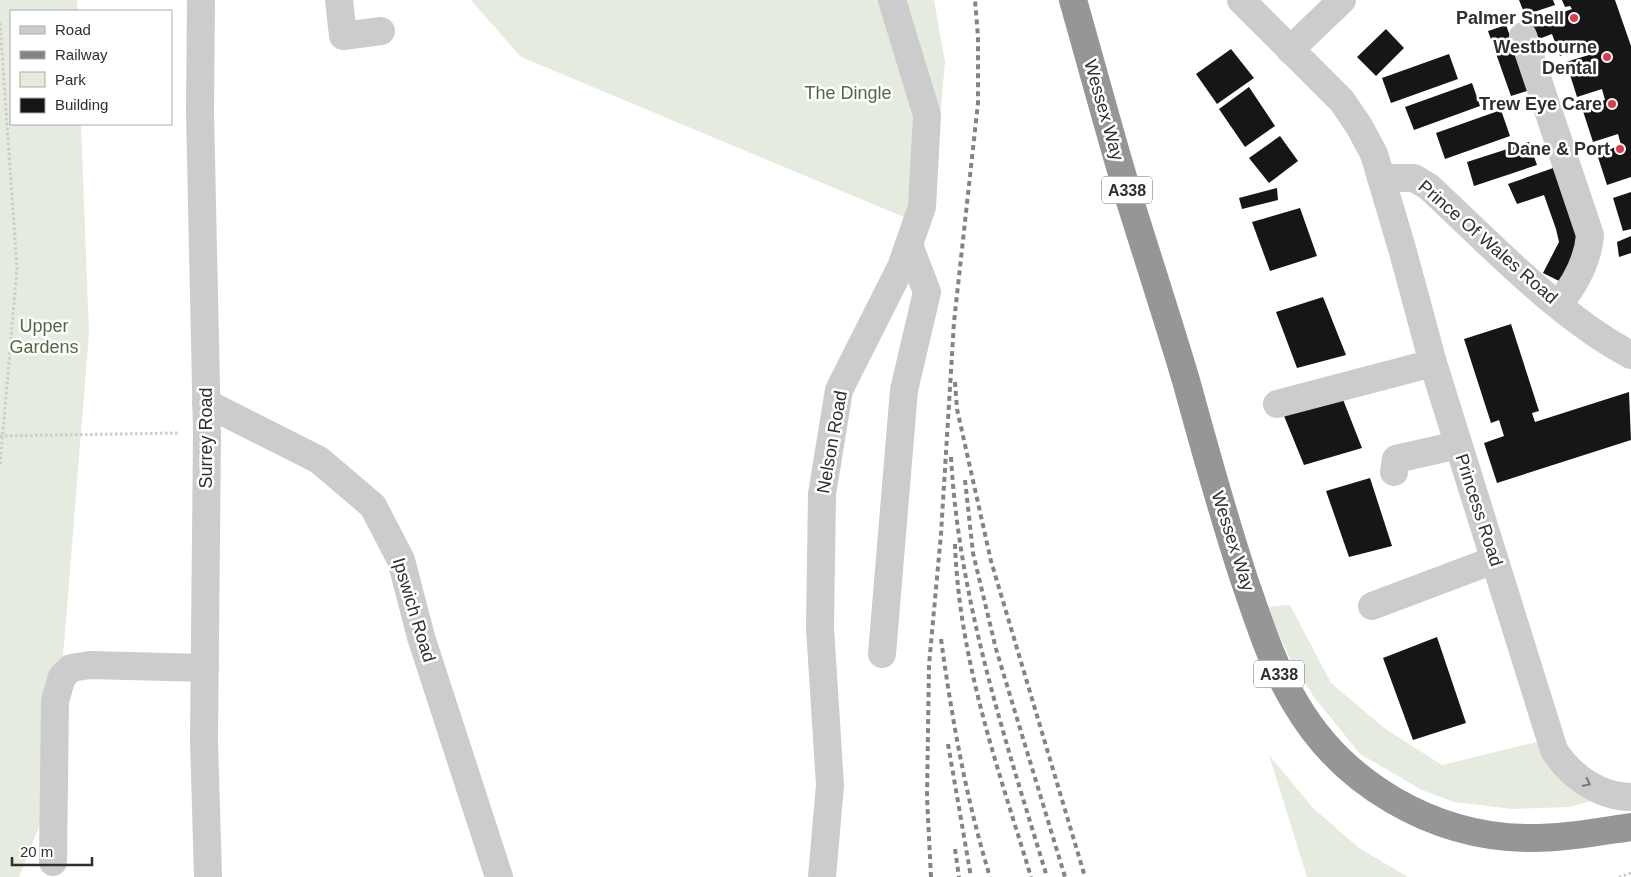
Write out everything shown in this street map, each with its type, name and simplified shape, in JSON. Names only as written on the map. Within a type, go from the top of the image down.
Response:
[{"type":"highway","name":"Wessex Way","points":[[1073,0],[1129,198],[1185,378],[1225,522],[1260,626],[1277,669],[1296,705],[1315,732],[1370,786],[1402,806],[1429,819],[1459,828],[1524,838],[1556,837],[1598,831],[1631,812]]},
{"type":"highway","name":"A338","points":[[1598,831],[1631,826]]},
{"type":"street","name":"Surrey Road","points":[[201,0],[200,112],[207,433],[204,740],[208,877]]},
{"type":"street","points":[[339,0],[343,36],[381,31]]},
{"type":"street","name":"Nelson Road","points":[[822,877],[830,785],[820,628],[822,494],[839,390],[901,268],[922,208],[927,115],[892,0]]},
{"type":"street","points":[[1240,0],[1342,101],[1359,126],[1374,154],[1380,178]]},
{"type":"street","points":[[1290,50],[1342,0]]},
{"type":"street","points":[[1523,36],[1590,235],[1589,250],[1573,286],[1559,304]]},
{"type":"street","name":"Prince Of Wales Road","points":[[1380,178],[1414,178],[1429,187],[1559,304],[1592,330],[1631,355]]},
{"type":"street","name":"Princess Road","points":[[1380,178],[1403,252],[1433,363],[1554,750],[1562,765],[1580,780],[1618,797],[1631,797]]},
{"type":"street","points":[[882,654],[904,390],[927,292],[909,244]]},
{"type":"street","points":[[1277,404],[1433,363]]},
{"type":"street","name":"Ipswich Road","points":[[206,404],[319,460],[373,506],[401,560],[421,636],[499,877]]},
{"type":"street","points":[[1394,472],[1396,459],[1458,445]]},
{"type":"street","points":[[1372,606],[1494,560]]},
{"type":"street","points":[[53,862],[55,701],[62,677],[71,668],[90,665],[205,668]]},
{"type":"path","points":[[0,23],[17,268],[0,466]]},
{"type":"path","points":[[1,437],[207,433]]},
{"type":"path","points":[[1619,877],[1631,873]]},
{"type":"green space","name":"Upper Gardens","points":[[0,0],[77,0],[78,10],[10,10],[10,125],[81,125],[89,333],[52,794],[19,877],[0,877]]},
{"type":"green space","name":"The Dingle","points":[[471,0],[934,0],[945,62],[930,228],[521,57]]},
{"type":"green space","points":[[1290,605],[1331,683],[1384,728],[1442,765],[1536,742],[1543,746],[1595,800],[1570,807],[1513,809],[1454,802],[1422,790],[1360,754],[1314,697],[1291,661],[1266,607]]},
{"type":"green space","points":[[1269,755],[1313,808],[1359,848],[1408,877],[1307,877]]},
{"type":"building","points":[[1519,0],[1553,0],[1555,5],[1525,15]]},
{"type":"building","points":[[1562,0],[1615,0],[1631,46],[1631,177],[1607,185],[1597,154],[1621,145],[1618,134],[1593,142],[1582,108],[1605,100],[1602,89],[1577,97],[1566,62],[1592,54],[1589,46],[1560,56],[1552,34],[1536,40],[1530,24],[1572,9],[1570,6],[1565,7]]},
{"type":"building","points":[[1506,25],[1530,90],[1511,96],[1488,31]]},
{"type":"building","points":[[1386,29],[1404,48],[1376,76],[1357,57]]},
{"type":"building","points":[[1231,49],[1254,78],[1217,104],[1196,74]]},
{"type":"building","points":[[1449,54],[1458,79],[1391,103],[1382,78]]},
{"type":"building","points":[[1472,83],[1480,106],[1414,130],[1405,107]]},
{"type":"building","points":[[1249,87],[1275,126],[1245,147],[1219,109]]},
{"type":"building","points":[[1501,110],[1510,136],[1445,159],[1436,133]]},
{"type":"building","points":[[1280,136],[1298,161],[1269,183],[1249,158]]},
{"type":"building","points":[[1529,142],[1537,165],[1474,186],[1467,162]]},
{"type":"building","points":[[1556,167],[1584,243],[1565,284],[1543,273],[1559,242],[1544,195],[1517,204],[1508,184]]},
{"type":"building","points":[[1277,188],[1278,200],[1242,209],[1239,198]]},
{"type":"building","points":[[1631,192],[1631,229],[1623,231],[1613,198]]},
{"type":"building","points":[[1300,208],[1317,256],[1270,271],[1252,222]]},
{"type":"building","points":[[1631,236],[1631,253],[1619,257],[1617,242]]},
{"type":"building","points":[[1323,297],[1346,355],[1297,368],[1276,312]]},
{"type":"building","points":[[1511,324],[1539,411],[1532,413],[1535,422],[1629,392],[1631,440],[1497,483],[1484,443],[1504,436],[1499,420],[1491,423],[1464,339]]},
{"type":"building","points":[[1342,397],[1362,448],[1304,465],[1284,416]]},
{"type":"building","points":[[1370,478],[1392,546],[1349,557],[1326,491]]},
{"type":"building","points":[[1437,637],[1466,723],[1413,740],[1383,658]]},
{"type":"railway","points":[[931,877],[927,798],[929,665],[941,534],[954,322],[978,103],[978,37],[975,0]]},
{"type":"railway","points":[[955,382],[957,409],[991,561],[1085,877]]},
{"type":"railway","points":[[951,457],[963,564],[974,617],[1000,721],[1047,877]]},
{"type":"railway","points":[[965,480],[973,553],[996,649],[1065,877]]},
{"type":"railway","points":[[955,544],[958,587],[972,672],[982,713],[1031,877]]},
{"type":"railway","points":[[941,639],[961,759],[981,848],[990,877]]},
{"type":"railway","points":[[948,744],[971,877]]},
{"type":"railway","points":[[955,849],[959,877]]},
{"type":"place","name":"Palmer Snell","points":[[1574,18]]},
{"type":"place","name":"Westbourne Dental","points":[[1607,57]]},
{"type":"place","name":"Trew Eye Care","points":[[1612,104]]},
{"type":"place","name":"Dane & Port","points":[[1620,149]]}]
